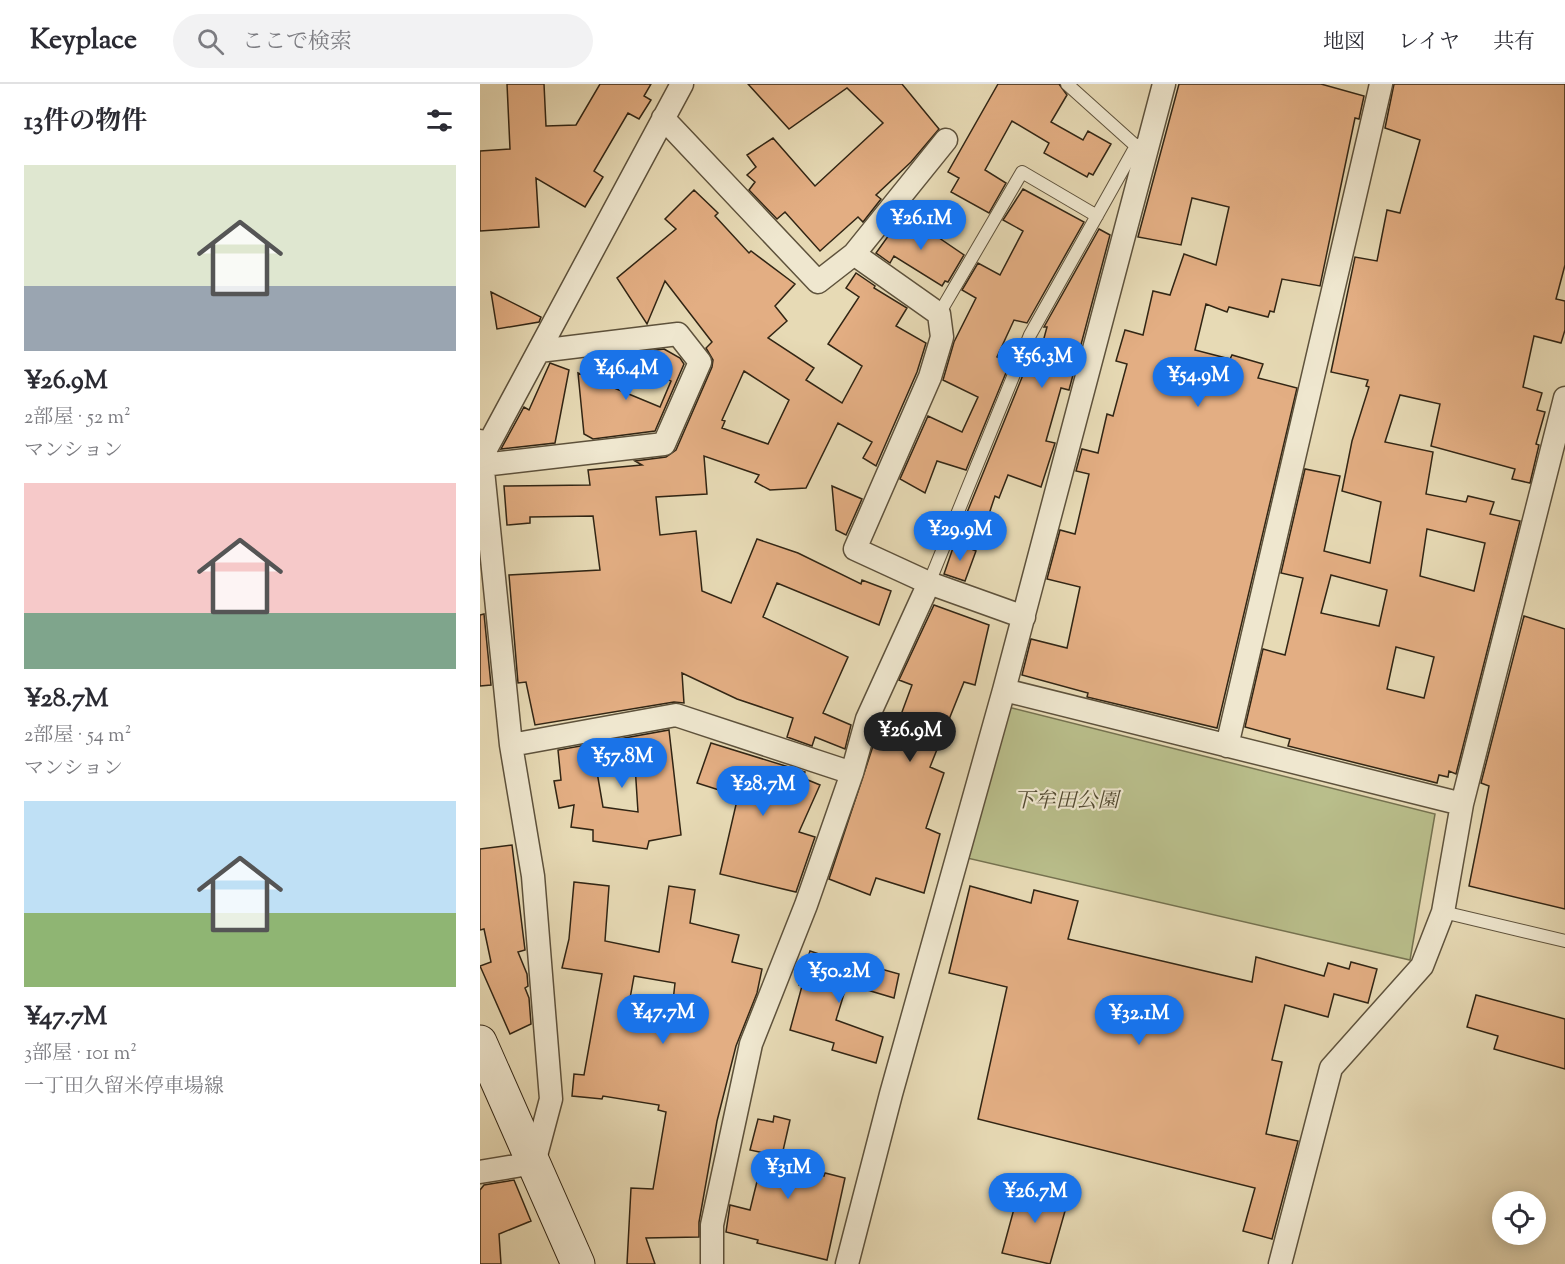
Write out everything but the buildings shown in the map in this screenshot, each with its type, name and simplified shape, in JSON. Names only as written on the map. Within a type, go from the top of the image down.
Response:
[{"type":"main road","points":[[480,1042],[534,1163],[572,1258]]},
{"type":"street","points":[[480,1172],[534,1163],[551,1099],[533,876],[511,745],[481,456],[682,84]]},
{"type":"street","points":[[847,1264],[891,1094],[1024,617],[1143,143],[1164,84]]},
{"type":"street","points":[[1227,746],[1381,84]]},
{"type":"street","points":[[663,118],[818,282],[854,254],[946,140]]},
{"type":"street","points":[[854,254],[939,314],[942,337],[930,377],[855,549],[928,583],[1024,617]]},
{"type":"street","points":[[481,456],[664,444],[700,362],[678,334],[538,351]]},
{"type":"street","points":[[1280,1264],[1331,1068],[1422,966],[1443,912],[1462,804],[1565,398]]},
{"type":"street","points":[[712,1264],[712,1225],[751,1044],[806,905],[852,773],[867,719],[928,583]]},
{"type":"street","points":[[1004,690],[1462,804]]},
{"type":"street","points":[[511,745],[676,715],[852,773]]},
{"type":"lane","points":[[928,583],[1030,335],[1097,216],[1143,143],[1067,84]]},
{"type":"lane","points":[[939,314],[1022,172],[1097,216]]},
{"type":"lane","points":[[1443,912],[1565,941]]},
{"type":"green space","name":"下牟田公園","points":[[1008,707],[1435,814],[1410,960],[967,858]]}]
